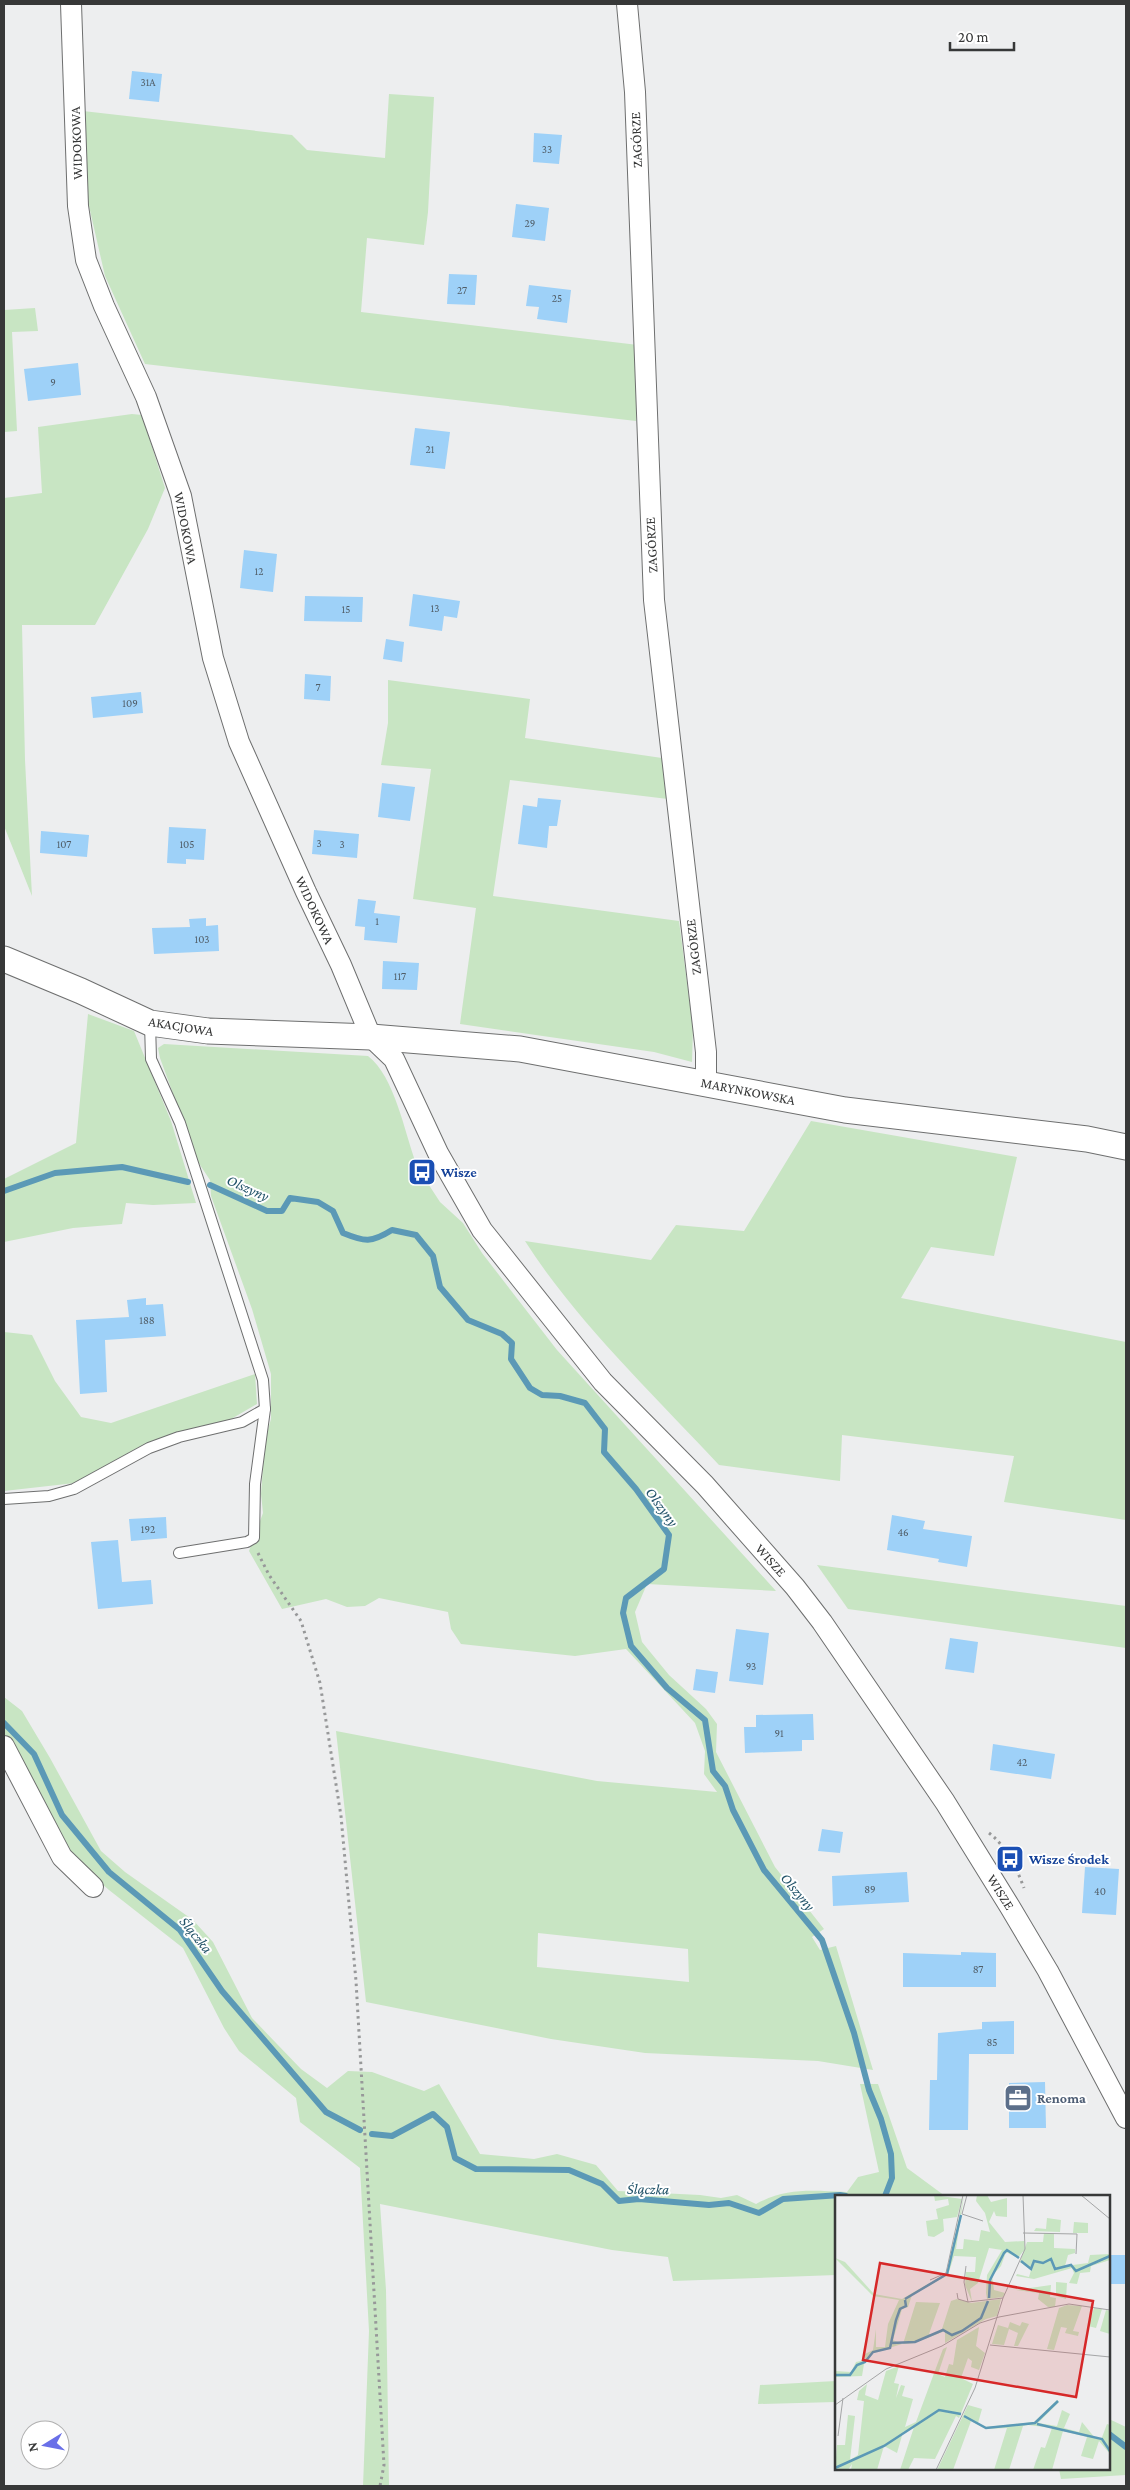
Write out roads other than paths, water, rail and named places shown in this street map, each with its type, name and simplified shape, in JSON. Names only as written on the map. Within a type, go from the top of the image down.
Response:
[{"type":"street","name":"WIDOKOWA","points":[[71,4],[78,206],[86,260],[104,306],[146,396],[182,496],[213,658],[240,742],[306,892],[341,965],[370,1037]]},
{"type":"street","name":"ZAGÓRZE","points":[[627,4],[635,92],[654,600],[706,1052],[706,1083]]},
{"type":"street","name":"AKACJOWA","points":[[4,959],[73,987],[150,1024],[208,1031],[370,1037]]},
{"type":"street","name":"MARYNKOWSKA","points":[[370,1037],[520,1049],[845,1110],[1087,1139],[1126,1147]]},
{"type":"street","name":"WISZE","points":[[370,1037],[394,1059],[438,1153],[482,1230],[603,1382],[705,1485],[795,1587],[822,1622],[945,1802],[1010,1907],[1048,1971],[1126,2118]]},
{"type":"street","points":[[4,1746],[62,1857],[93,1887]]},
{"type":"lane","points":[[150,1024],[151,1059],[180,1123],[247,1326],[263,1380],[265,1409],[255,1484],[254,1538],[247,1542],[179,1553]]},
{"type":"lane","points":[[4,1499],[49,1496],[74,1489],[149,1448],[179,1437],[242,1422],[265,1409]]},
{"type":"waterway","name":"Olszyny","points":[[4,1191],[55,1173],[122,1167],[188,1182]]},
{"type":"waterway","name":"Olszyny","points":[[210,1185],[267,1211],[282,1211],[290,1198],[318,1202],[333,1211],[343,1233],[357,1238],[373,1239],[392,1230],[416,1235],[433,1256],[440,1287],[468,1320],[502,1334],[512,1343],[511,1359],[530,1388],[542,1395],[560,1396],[585,1403],[605,1429],[604,1452],[636,1489],[669,1535],[664,1569],[626,1598],[623,1613],[631,1646],[667,1688],[705,1720],[713,1771],[725,1786],[733,1810],[764,1870],[822,1940],[854,2033],[869,2090],[881,2119],[891,2154],[892,2178],[885,2195]]},
{"type":"waterway","name":"Ślączka","points":[[4,1723],[34,1754],[62,1815],[109,1872],[180,1930],[222,1991],[326,2112],[360,2130]]},
{"type":"waterway","name":"Ślączka","points":[[372,2134],[392,2136],[433,2114],[447,2127],[455,2158],[476,2169],[569,2170],[602,2184],[619,2201],[639,2199],[709,2205],[729,2203],[759,2213],[783,2199],[835,2195]]},
{"type":"waterway","name":"Ślączka","points":[[1110,2435],[1126,2447]]},
{"type":"place","name":"Wisze","points":[[422,1172]]},
{"type":"place","name":"Wisze Środek","points":[[1010,1859]]},
{"type":"place","name":"Renoma","points":[[1018,2098]]}]
